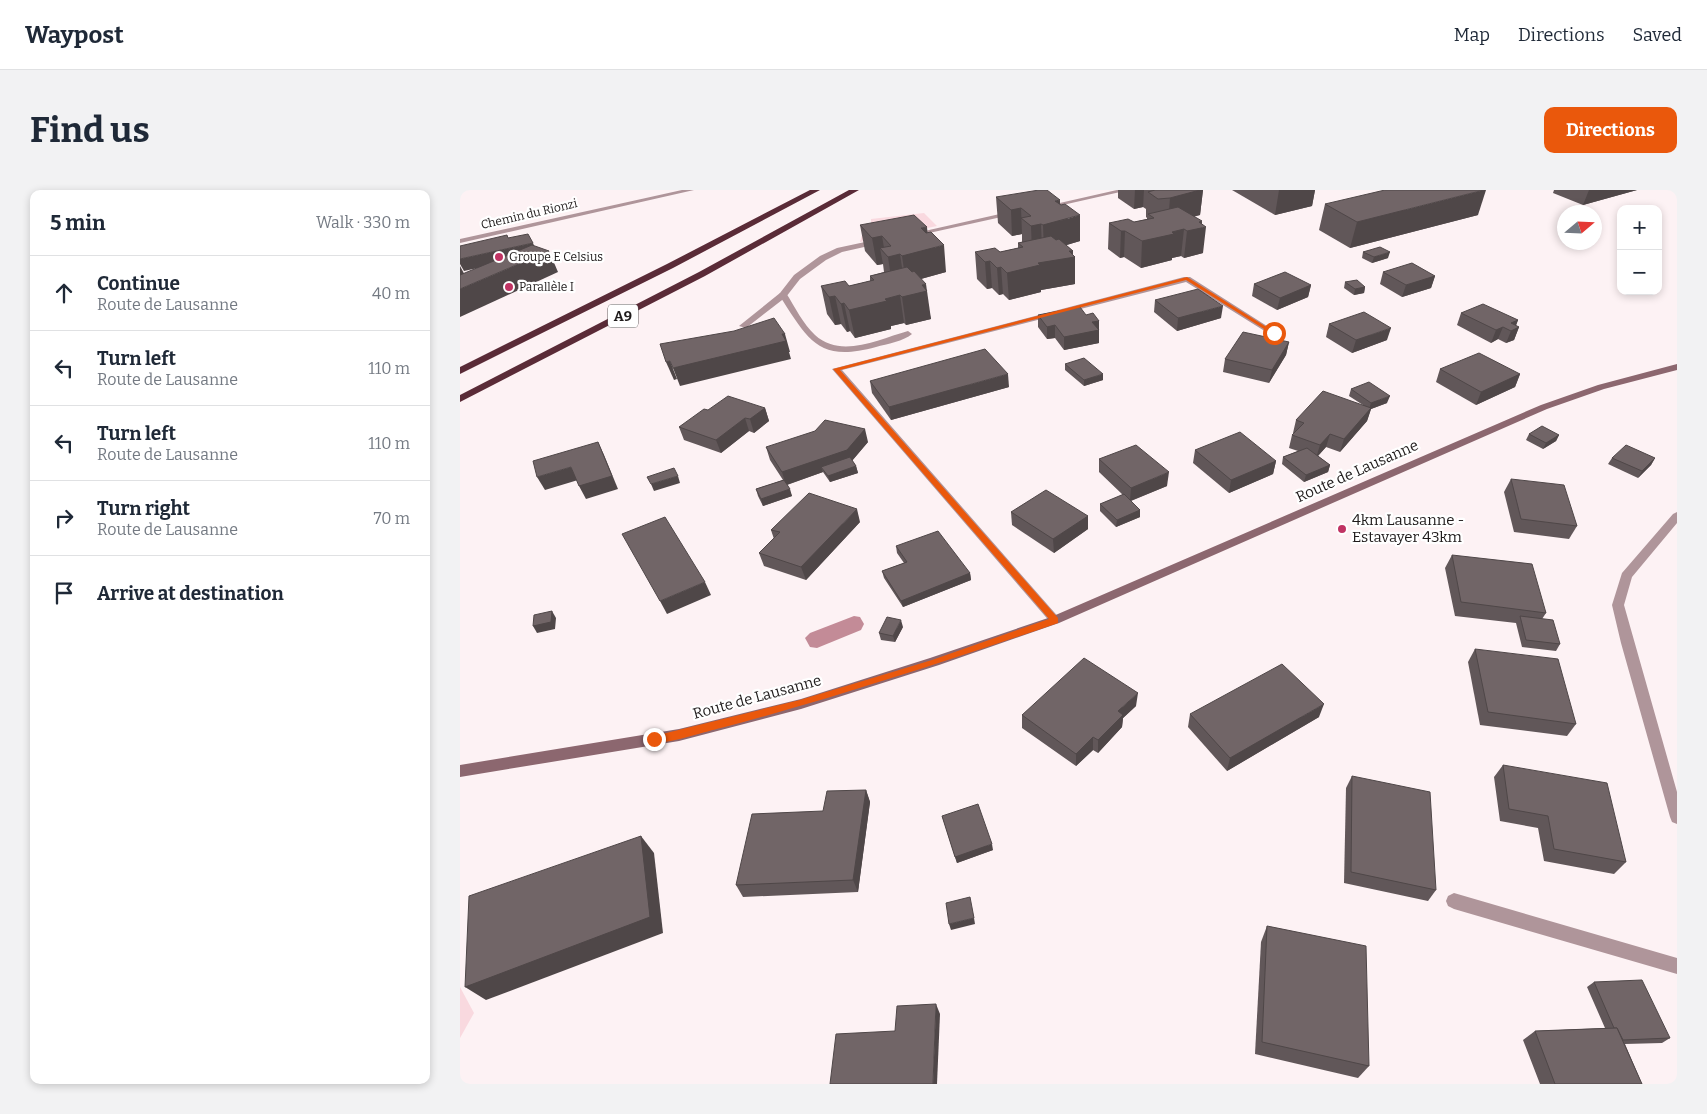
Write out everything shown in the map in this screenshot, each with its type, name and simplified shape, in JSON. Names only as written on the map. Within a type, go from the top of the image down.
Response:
[{"type":"highway","name":"A9","points":[[460,371],[662,270],[816,190]]},
{"type":"highway","name":"A9","points":[[460,399],[694,278],[855,190]]},
{"type":"main road","name":"Route de Lausanne","points":[[460,771],[679,735],[800,704],[934,662],[1055,620],[1544,407],[1601,387],[1677,367]]},
{"type":"street","name":"Chemin du Rionzi","points":[[460,241],[691,190]]},
{"type":"street","points":[[1039,208],[1126,190]]},
{"type":"street","points":[[904,236],[1020,212]]},
{"type":"street","points":[[743,326],[783,295],[797,277],[830,253],[885,240]]},
{"type":"street","points":[[1055,620],[836,369],[1187,278],[1274,333]]},
{"type":"street","points":[[783,295],[812,337],[823,345],[839,348],[858,348],[908,334]]},
{"type":"street","points":[[1677,516],[1626,576],[1618,606],[1677,817]]},
{"type":"street","points":[[1454,901],[1677,966]]},
{"type":"shaded area","points":[[924,213],[937,226],[860,242],[864,228],[871,228],[871,219]]},
{"type":"shaded area","points":[[854,616],[860,617],[864,624],[861,630],[817,648],[810,647],[805,638],[810,633]]},
{"type":"shaded area","points":[[460,987],[474,1013],[460,1038]]},
{"type":"building","points":[[1047,190],[1060,200],[1055,201],[1061,205],[1065,204],[1080,215],[1043,225],[1031,226],[1021,218],[1031,216],[1021,208],[1011,210],[996,197]]},
{"type":"building","points":[[1155,190],[1200,190],[1170,198],[1158,199],[1148,192]]},
{"type":"building","points":[[1385,190],[1484,190],[1357,222],[1325,204]]},
{"type":"building","points":[[1178,207],[1202,221],[1199,222],[1206,227],[1187,231],[1184,229],[1172,232],[1174,234],[1142,241],[1109,223],[1128,219],[1134,222],[1154,218],[1148,214]]},
{"type":"building","points":[[914,215],[927,227],[921,228],[926,233],[931,232],[944,245],[902,256],[900,254],[888,257],[880,248],[891,246],[882,236],[872,238],[860,225]]},
{"type":"building","points":[[528,234],[533,243],[460,259],[460,246],[507,235],[508,238]]},
{"type":"building","points":[[1051,236],[1056,240],[1059,239],[1073,251],[1069,251],[1075,257],[1038,263],[1040,265],[1007,273],[1001,267],[997,268],[990,261],[985,262],[975,252],[995,248],[1000,252],[1023,247],[1018,243]]},
{"type":"building","points":[[532,245],[549,251],[460,289],[460,275]]},
{"type":"building","points":[[1380,247],[1390,252],[1374,257],[1363,252]]},
{"type":"building","points":[[1412,263],[1435,276],[1406,285],[1383,272]]},
{"type":"building","points":[[907,267],[912,272],[914,271],[926,284],[922,285],[927,291],[902,297],[900,295],[885,299],[887,301],[849,310],[835,296],[829,297],[821,286],[845,281],[849,286],[874,280],[870,276]]},
{"type":"building","points":[[1285,272],[1311,285],[1280,298],[1254,284]]},
{"type":"building","points":[[1357,280],[1365,287],[1355,289],[1345,282]]},
{"type":"building","points":[[1198,289],[1223,306],[1178,318],[1155,300]]},
{"type":"building","points":[[1483,304],[1518,320],[1511,323],[1519,327],[1511,331],[1503,327],[1496,330],[1461,313]]},
{"type":"building","points":[[1080,307],[1086,315],[1093,313],[1099,321],[1092,322],[1099,330],[1064,337],[1055,325],[1047,327],[1038,315]]},
{"type":"building","points":[[1364,312],[1391,328],[1356,340],[1329,324]]},
{"type":"building","points":[[774,318],[785,334],[782,334],[786,341],[673,368],[670,361],[666,362],[660,344],[734,331]]},
{"type":"building","points":[[1243,332],[1289,342],[1272,370],[1225,359]]},
{"type":"building","points":[[985,349],[1008,374],[889,407],[870,381]]},
{"type":"building","points":[[1479,353],[1520,374],[1481,392],[1440,369]]},
{"type":"building","points":[[1084,358],[1103,374],[1084,380],[1065,364]]},
{"type":"building","points":[[1369,382],[1390,396],[1371,403],[1351,389]]},
{"type":"building","points":[[1323,391],[1371,408],[1344,439],[1330,434],[1320,445],[1292,435],[1304,423],[1296,420]]},
{"type":"building","points":[[728,396],[765,408],[750,419],[745,418],[716,440],[679,427],[704,409],[708,410]]},
{"type":"building","points":[[825,420],[865,429],[847,450],[782,472],[766,447],[815,431]]},
{"type":"building","points":[[1542,426],[1559,435],[1546,443],[1529,434]]},
{"type":"building","points":[[1240,432],[1276,461],[1231,480],[1195,450]]},
{"type":"building","points":[[598,442],[612,476],[579,486],[571,467],[537,477],[533,461]]},
{"type":"building","points":[[1136,445],[1169,472],[1131,488],[1099,459]]},
{"type":"building","points":[[1626,445],[1655,458],[1642,471],[1612,458]]},
{"type":"building","points":[[1307,448],[1330,465],[1306,475],[1283,457]]},
{"type":"building","points":[[850,457],[856,466],[828,476],[821,467]]},
{"type":"building","points":[[674,468],[678,476],[651,484],[647,477]]},
{"type":"building","points":[[1511,479],[1564,485],[1577,526],[1521,519]]},
{"type":"building","points":[[784,480],[790,489],[761,499],[756,489]]},
{"type":"building","points":[[1046,490],[1088,516],[1053,539],[1011,512]]},
{"type":"building","points":[[809,493],[857,509],[801,567],[759,553],[780,532],[771,530]]},
{"type":"building","points":[[1124,494],[1140,510],[1117,520],[1100,504]]},
{"type":"building","points":[[665,517],[705,582],[660,601],[622,534]]},
{"type":"building","points":[[938,531],[970,573],[901,601],[882,571],[907,562],[896,546]]},
{"type":"building","points":[[1452,555],[1532,564],[1546,613],[1461,602]]},
{"type":"building","points":[[552,611],[551,622],[533,626],[534,615]]},
{"type":"building","points":[[1520,616],[1553,620],[1560,644],[1526,640]]},
{"type":"building","points":[[887,617],[901,620],[893,636],[879,633]]},
{"type":"building","points":[[1475,649],[1558,659],[1576,724],[1488,712]]},
{"type":"building","points":[[1084,658],[1138,693],[1118,711],[1123,715],[1098,740],[1093,737],[1076,754],[1022,715]]},
{"type":"building","points":[[1282,664],[1324,704],[1230,758],[1190,714]]},
{"type":"building","points":[[1503,765],[1607,783],[1626,862],[1554,849],[1548,816],[1509,809]]},
{"type":"building","points":[[1352,776],[1430,792],[1436,890],[1351,872]]},
{"type":"building","points":[[866,790],[853,880],[736,885],[752,814],[823,811],[827,791]]},
{"type":"building","points":[[978,804],[992,844],[955,857],[942,816]]},
{"type":"building","points":[[641,836],[650,917],[465,987],[469,896]]},
{"type":"building","points":[[970,897],[974,918],[949,924],[946,903]]},
{"type":"building","points":[[1267,926],[1366,946],[1369,1066],[1262,1042]]},
{"type":"building","points":[[1642,980],[1670,1038],[1623,1040],[1617,1028],[1614,1028],[1594,982]]},
{"type":"building","points":[[936,1004],[933,1084],[830,1084],[836,1034],[895,1031],[897,1006]]},
{"type":"building","points":[[1617,1028],[1642,1084],[1555,1084],[1535,1031]]},
{"type":"place","name":"Groupe E Celsius","points":[[499,257]]},
{"type":"place","name":"Parallèle I","points":[[509,287]]},
{"type":"place","name":"4km Lausanne - Estavayer 43km","points":[[1342,529]]},
{"type":"route","points":[[654,739],[679,735],[800,704],[934,662],[1055,620],[836,369],[1187,278],[1274,333]]}]
